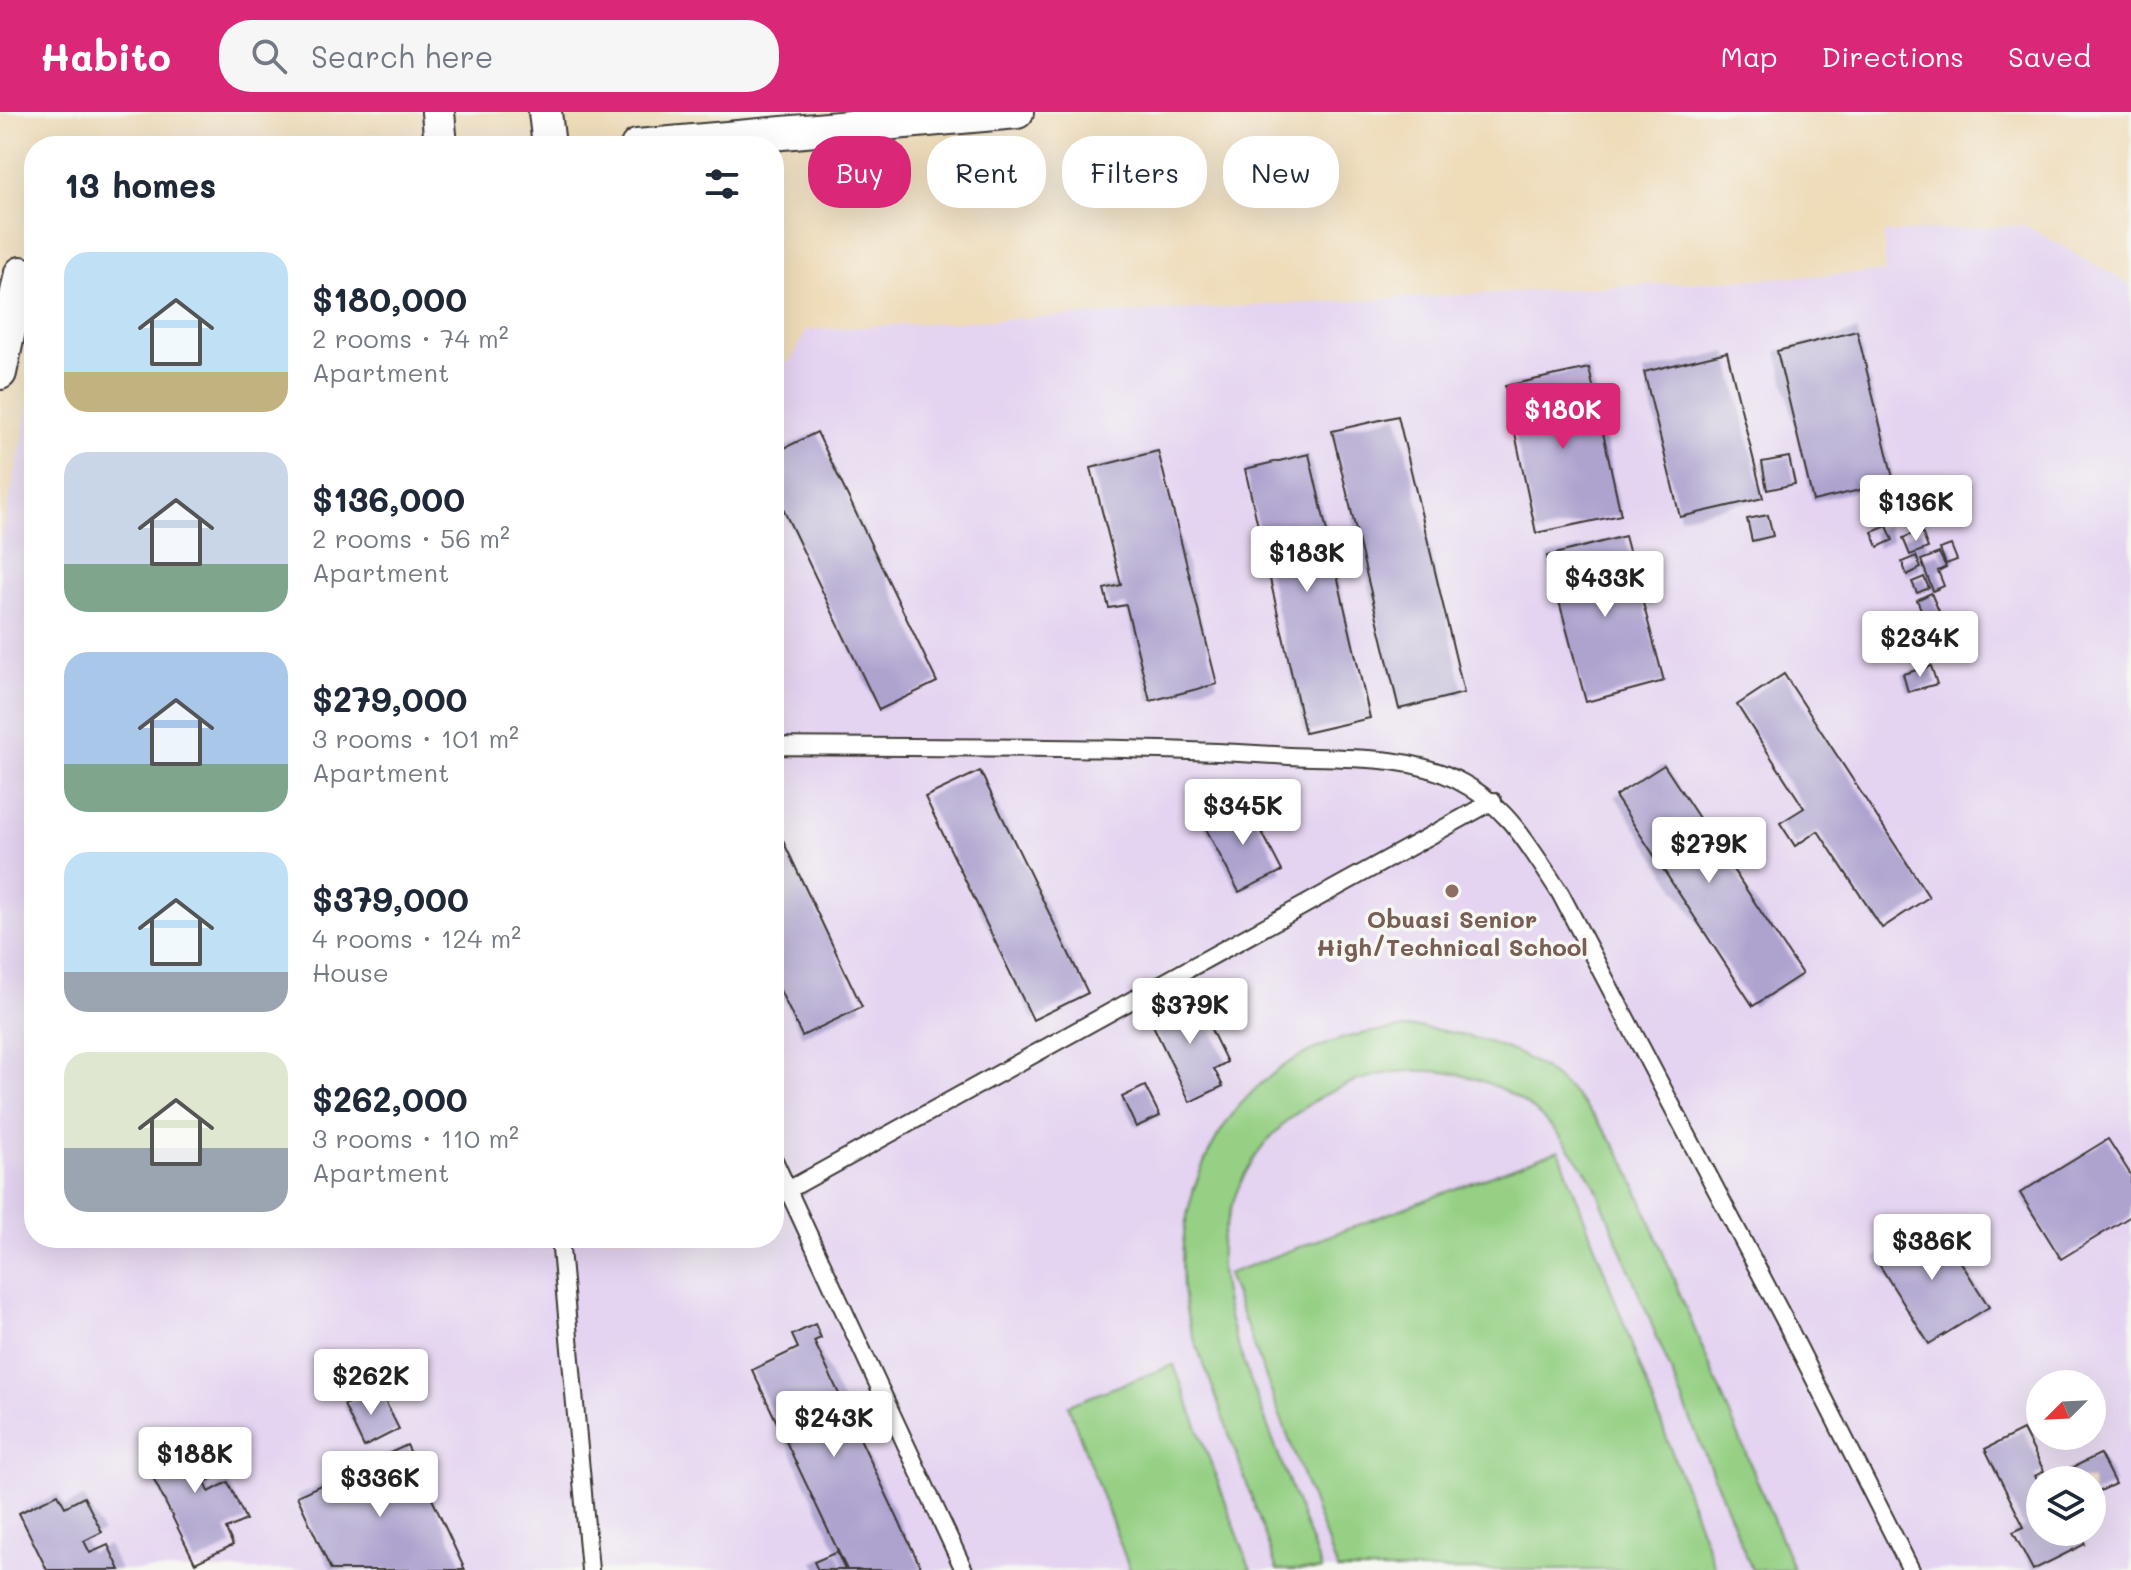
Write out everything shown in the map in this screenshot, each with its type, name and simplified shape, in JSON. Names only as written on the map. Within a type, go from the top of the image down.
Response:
[{"type":"street","points":[[438,112],[440,136]]},
{"type":"street","points":[[545,112],[548,136]]},
{"type":"street","points":[[714,136],[836,120],[1017,112]]},
{"type":"street","points":[[0,373],[22,272]]},
{"type":"lane","points":[[784,746],[1220,751],[1405,763],[1453,778],[1493,801],[1518,829],[1560,893],[1783,1317],[1911,1570]]},
{"type":"lane","points":[[788,1190],[1493,801]]},
{"type":"lane","points":[[784,1181],[964,1570]]},
{"type":"lane","points":[[561,1248],[590,1570]]},
{"type":"shaded area","name":"Obuasi Senior High/Technical School","points":[[2025,225],[2131,285],[2131,1570],[0,1570],[0,544],[24,432],[24,1248],[784,1248],[784,362],[790,362],[807,330],[1885,272],[1884,233]]},
{"type":"green space","points":[[1418,1027],[1455,1033],[1515,1052],[1563,1084],[1606,1132],[1626,1163],[1794,1570],[1752,1570],[1594,1183],[1576,1157],[1545,1120],[1507,1092],[1465,1076],[1423,1071],[1380,1075],[1340,1088],[1303,1108],[1272,1136],[1247,1171],[1223,1234],[1221,1269],[1227,1311],[1322,1570],[1277,1570],[1187,1315],[1182,1266],[1185,1227],[1194,1190],[1208,1154],[1228,1121],[1252,1092],[1282,1067],[1341,1039]]},
{"type":"green space","points":[[1559,1150],[1716,1570],[1338,1570],[1227,1274]]},
{"type":"green space","points":[[1174,1365],[1251,1570],[1130,1570],[1068,1405]]},
{"type":"building","points":[[1857,331],[1894,482],[1813,501],[1777,351]]},
{"type":"building","points":[[1727,352],[1763,498],[1680,517],[1644,372]]},
{"type":"building","points":[[1589,368],[1621,515],[1536,533],[1505,386]]},
{"type":"building","points":[[1398,416],[1464,693],[1399,709],[1332,431]]},
{"type":"building","points":[[817,432],[937,682],[879,710],[784,511],[784,448]]},
{"type":"building","points":[[1158,451],[1217,684],[1150,701],[1126,605],[1109,608],[1104,589],[1121,585],[1091,468]]},
{"type":"building","points":[[1309,454],[1370,718],[1305,733],[1245,469]]},
{"type":"building","points":[[1789,457],[1795,484],[1767,490],[1762,462]]},
{"type":"building","points":[[1768,515],[1773,536],[1752,541],[1747,519]]},
{"type":"building","points":[[1887,526],[1893,540],[1878,547],[1872,532]]},
{"type":"building","points":[[1921,530],[1928,548],[1910,555],[1903,538]]},
{"type":"building","points":[[1625,536],[1664,681],[1586,702],[1547,556]]},
{"type":"building","points":[[1951,545],[1957,560],[1946,564],[1940,549]]},
{"type":"building","points":[[1939,553],[1946,567],[1938,571],[1944,586],[1933,591],[1921,560]]},
{"type":"building","points":[[1916,556],[1921,568],[1907,575],[1902,562]]},
{"type":"building","points":[[1924,577],[1929,588],[1917,593],[1912,582]]},
{"type":"building","points":[[1931,593],[1945,625],[1931,632],[1917,600]]},
{"type":"building","points":[[1934,648],[1937,660],[1927,663],[1924,651]]},
{"type":"building","points":[[1931,666],[1937,684],[1908,692],[1903,674]]},
{"type":"building","points":[[1784,674],[1929,897],[1882,928],[1818,831],[1795,846],[1780,823],[1804,808],[1737,705]]},
{"type":"building","points":[[1664,765],[1802,974],[1753,1006],[1615,796]]},
{"type":"building","points":[[980,771],[1088,993],[1033,1020],[925,797]]},
{"type":"building","points":[[1246,801],[1282,871],[1239,892],[1203,823]]},
{"type":"building","points":[[784,843],[862,1007],[802,1036],[784,999]]},
{"type":"building","points":[[1193,993],[1227,1062],[1214,1069],[1223,1086],[1190,1102],[1148,1015]]},
{"type":"building","points":[[1145,1086],[1160,1116],[1136,1127],[1122,1097]]},
{"type":"building","points":[[2108,1139],[2131,1175],[2131,1216],[2061,1259],[2020,1193]]},
{"type":"building","points":[[1935,1221],[1989,1307],[1929,1344],[1875,1258]]},
{"type":"building","points":[[815,1324],[821,1338],[814,1341],[922,1570],[847,1570],[752,1370],[798,1348],[792,1335]]},
{"type":"building","points":[[378,1387],[399,1429],[364,1447],[344,1405]]},
{"type":"building","points":[[2023,1430],[2026,1450],[2033,1450],[2041,1466],[2026,1466],[2026,1546],[2081,1546],[2033,1570],[2013,1532],[2024,1527],[1985,1449]]},
{"type":"building","points":[[180,1434],[187,1448],[207,1439],[223,1473],[205,1482],[209,1492],[228,1482],[246,1520],[226,1529],[233,1545],[195,1563],[141,1453]]},
{"type":"building","points":[[407,1445],[465,1570],[331,1570],[297,1496]]},
{"type":"building","points":[[2100,1454],[2106,1466],[2075,1466]]},
{"type":"building","points":[[2106,1466],[2115,1484],[2106,1488]]},
{"type":"building","points":[[58,1494],[65,1507],[84,1497],[102,1532],[84,1541],[90,1553],[108,1545],[120,1570],[47,1570],[19,1513]]},
{"type":"building","points":[[837,1552],[845,1570],[818,1570],[814,1562]]},
{"type":"place","name":"Obuasi Senior High/Technical School","points":[[1452,891]]}]
